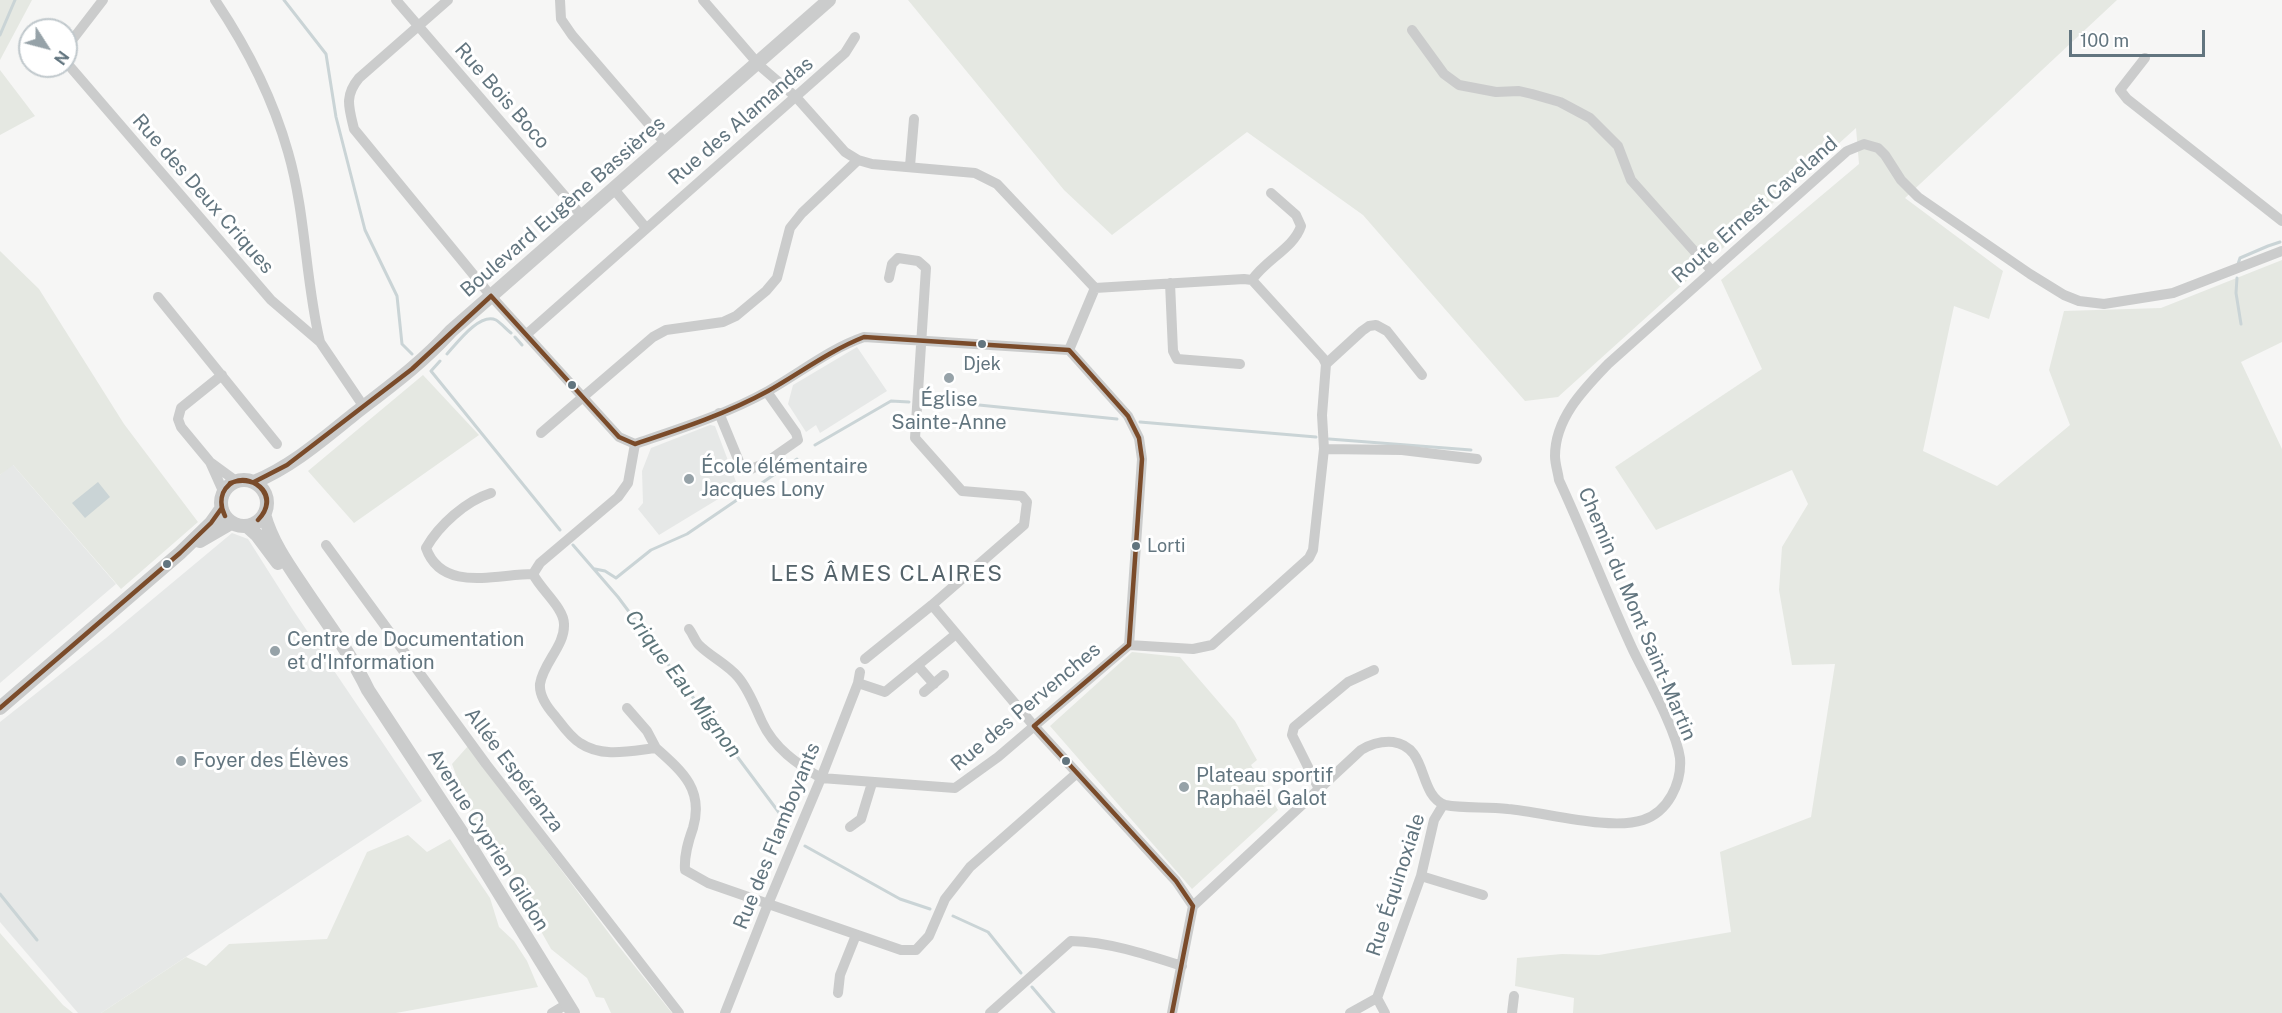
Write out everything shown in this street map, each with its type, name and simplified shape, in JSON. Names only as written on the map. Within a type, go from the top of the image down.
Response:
[{"type":"street","points":[[78,32],[103,0]]},
{"type":"street","name":"Rue des Deux Criques","points":[[215,0],[245,50],[267,94],[288,152],[298,203],[313,312],[320,342]]},
{"type":"street","name":"Rue Bois Boco","points":[[396,0],[582,216]]},
{"type":"street","points":[[448,0],[352,86],[348,96],[354,129],[491,296],[619,437],[635,444],[719,413],[767,392],[848,342],[864,337],[1069,350],[1128,416],[1139,438],[1142,459],[1129,645],[1193,649],[1212,645],[1309,558],[1313,550],[1324,449],[1326,364],[1252,280],[1170,282],[1095,288]]},
{"type":"street","points":[[560,0],[561,19],[572,35],[665,143]]},
{"type":"street","points":[[703,0],[757,62],[796,97],[845,152],[858,160],[872,164],[975,173],[997,184],[1095,288]]},
{"type":"street","name":"Boulevard Eugène Bassières","points":[[266,494],[274,483],[321,441],[428,357],[451,331],[829,0]]},
{"type":"street","points":[[1412,30],[1444,74],[1459,85],[1496,92],[1519,91],[1532,94],[1560,102],[1590,118],[1618,146],[1631,180],[1712,271]]},
{"type":"street","name":"Rue des Alamandas","points":[[527,334],[845,53],[855,37]]},
{"type":"street","points":[[2145,58],[2120,90],[2127,99],[2282,221]]},
{"type":"street","name":"Rue des Deux Criques","points":[[78,76],[255,282],[296,323],[320,342],[364,407]]},
{"type":"street","points":[[910,166],[914,119]]},
{"type":"street","name":"Route Ernest Caveland","points":[[1555,456],[1560,428],[1568,411],[1591,382],[1637,337],[1841,156],[1864,144],[1882,151],[1901,180],[1918,197],[2030,274],[2064,295],[2079,301],[2104,304],[2173,293],[2282,251]]},
{"type":"street","points":[[541,433],[653,337],[666,330],[730,319],[766,291],[777,278],[790,228],[802,213],[858,160]]},
{"type":"street","points":[[614,188],[646,228]]},
{"type":"street","points":[[1252,280],[1292,240],[1301,226],[1296,215],[1271,193]]},
{"type":"street","points":[[866,659],[1024,525],[1027,502],[1022,496],[962,491],[917,441],[914,435],[926,268],[918,261],[898,258],[892,264],[889,278]]},
{"type":"street","points":[[1170,282],[1173,351],[1177,359],[1240,364]]},
{"type":"street","points":[[1069,350],[1095,288]]},
{"type":"street","points":[[158,297],[277,444]]},
{"type":"street","points":[[296,323],[313,312]]},
{"type":"street","points":[[1326,364],[1362,331],[1369,326],[1376,325],[1387,331],[1422,375]]},
{"type":"street","points":[[222,375],[189,400],[181,408],[177,417],[181,427],[210,462],[236,481]]},
{"type":"street","points":[[719,413],[740,464],[749,470],[765,464],[798,440],[796,433],[767,392]]},
{"type":"street","name":"Boulevard Eugène Bassières","points":[[254,482],[278,470],[321,441]]},
{"type":"street","points":[[533,574],[540,563],[618,497],[628,483],[635,444]]},
{"type":"street","points":[[1324,449],[1402,450],[1477,459]]},
{"type":"street","name":"Chemin du Mont Saint-Martin","points":[[1443,804],[1509,809],[1562,818],[1625,824],[1644,820],[1656,814],[1672,796],[1679,776],[1680,758],[1673,734],[1559,480],[1555,456]]},
{"type":"street","points":[[210,462],[223,491]]},
{"type":"street","points":[[180,553],[231,523],[247,526],[258,521],[267,506],[266,494],[261,486],[243,479],[236,481],[223,491],[220,500],[221,509],[231,523]]},
{"type":"street","points":[[491,493],[477,498],[434,534],[426,548],[429,556],[436,566],[454,577],[470,579],[510,574],[533,574]]},
{"type":"street","points":[[0,708],[180,553],[221,509]]},
{"type":"street","name":"Avenue Cyprien Gildon","points":[[264,514],[268,529],[281,555],[358,669],[368,690],[466,839],[570,1008]]},
{"type":"street","name":"Avenue Cyprien Gildon","points":[[247,526],[269,550],[354,676],[368,690]]},
{"type":"street","name":"Allée Espéranza","points":[[326,546],[493,773],[679,1013]]},
{"type":"street","points":[[533,574],[539,586],[560,609],[564,624],[561,640],[543,672],[540,686],[543,699],[551,711],[578,742],[594,751],[618,753],[656,748]]},
{"type":"street","points":[[932,604],[1034,726],[1176,881],[1193,906],[1172,1013]]},
{"type":"street","name":"Rue des Pervenches","points":[[689,629],[699,645],[728,667],[744,685],[763,725],[781,749],[802,767],[821,778],[955,788],[998,757],[1129,645]]},
{"type":"street","points":[[934,684],[918,666],[956,634]]},
{"type":"street","name":"Rue des Flamboyants","points":[[726,1013],[859,678],[885,692],[918,666]]},
{"type":"street","points":[[1318,789],[1292,735],[1294,727],[1348,682],[1374,670]]},
{"type":"street","points":[[924,692],[944,675]]},
{"type":"street","points":[[627,708],[647,731],[656,748],[674,764],[695,792],[698,812],[684,858],[685,870],[708,883],[901,950],[916,950],[929,936],[945,899],[970,867],[1077,773]]},
{"type":"street","name":"Rue Équinoxiale","points":[[1193,906],[1318,789],[1369,745],[1379,742],[1396,742],[1409,748],[1417,757],[1432,795],[1443,804],[1434,820],[1421,876],[1377,998]]},
{"type":"street","points":[[850,826],[861,819],[872,783]]},
{"type":"street","points":[[1421,876],[1484,895]]},
{"type":"street","points":[[838,993],[840,975],[856,935]]},
{"type":"street","points":[[990,1013],[1071,941],[1092,942],[1135,951],[1182,966]]},
{"type":"street","points":[[1512,1013],[1514,996]]},
{"type":"street","points":[[1350,1013],[1377,998],[1385,1013]]},
{"type":"street","points":[[552,1013],[570,1008]]},
{"type":"shaded area","points":[[0,0],[32,0],[22,18],[18,18],[18,26],[0,60]]},
{"type":"shaded area","points":[[908,0],[2117,0],[1905,198],[2003,271],[1989,319],[1954,306],[1923,451],[1997,486],[2070,425],[2049,370],[2064,311],[2161,308],[2282,260],[2282,342],[2241,362],[2282,449],[2282,1013],[1573,1013],[1574,998],[1515,986],[1517,958],[1562,954],[1599,955],[1731,932],[1720,852],[1811,817],[1835,664],[1792,665],[1779,590],[1782,547],[1808,504],[1792,470],[1656,530],[1615,467],[1762,369],[1721,280],[1859,164],[1856,128],[1558,397],[1525,401],[1363,215],[1247,132],[1112,235],[1064,190]]},
{"type":"shaded area","points":[[0,70],[35,116],[0,135]]},
{"type":"shaded area","points":[[0,251],[39,289],[124,424],[198,522],[121,589],[13,465],[0,475]]},
{"type":"shaded area","points":[[857,347],[887,391],[820,433],[816,425],[806,432],[788,404],[793,385]]},
{"type":"shaded area","points":[[423,375],[479,435],[354,523],[308,471]]},
{"type":"shaded area","name":"École élémentaire Jacques Lony","points":[[710,425],[715,426],[738,487],[659,535],[638,509],[643,503],[642,471],[651,448]]},
{"type":"shaded area","points":[[12,464],[116,584],[0,683],[0,475]]},
{"type":"shaded area","points":[[98,482],[110,497],[85,518],[72,503]]},
{"type":"shaded area","points":[[232,533],[248,539],[422,801],[101,1013],[78,1013],[0,922],[0,722],[106,638]]},
{"type":"shaded area","name":"Plateau sportif Raphaël Galot","points":[[1132,652],[1180,657],[1235,721],[1257,760],[1251,765],[1278,810],[1192,889],[1050,726]]},
{"type":"shaded area","points":[[468,746],[617,944],[672,1013],[611,1013],[604,998],[596,997],[587,978],[551,949],[514,883],[475,826],[452,764]]},
{"type":"shaded area","points":[[408,835],[427,852],[450,839],[490,898],[499,927],[514,941],[527,961],[538,987],[396,1013],[101,1013],[186,957],[206,966],[229,944],[327,939],[367,852]]},
{"type":"shaded area","points":[[0,933],[63,1005],[73,1013],[0,1013]]},
{"type":"waterway","points":[[0,35],[15,0]]},
{"type":"waterway","name":"Crique Eau Mignon","points":[[284,0],[326,54],[336,117],[365,230],[397,296],[402,344],[412,354]]},
{"type":"waterway","points":[[2238,264],[2240,258],[2280,242]]},
{"type":"waterway","points":[[2237,278],[2236,293],[2241,324]]},
{"type":"waterway","points":[[447,354],[469,330],[483,320],[496,320],[511,333]]},
{"type":"waterway","points":[[515,337],[522,345]]},
{"type":"waterway","name":"Crique Eau Mignon","points":[[440,361],[431,371],[560,530]]},
{"type":"waterway","points":[[815,445],[891,401],[909,402]]},
{"type":"waterway","points":[[921,402],[979,405],[1117,419]]},
{"type":"waterway","points":[[1140,422],[1316,437]]},
{"type":"waterway","points":[[1329,439],[1471,450]]},
{"type":"waterway","points":[[595,569],[605,571],[616,578],[651,550],[687,534],[797,459]]},
{"type":"waterway","name":"Crique Eau Mignon","points":[[573,545],[618,597],[789,826]]},
{"type":"waterway","name":"Crique Eau Mignon","points":[[805,846],[900,899],[930,909]]},
{"type":"waterway","points":[[0,894],[37,940]]},
{"type":"waterway","name":"Crique Eau Mignon","points":[[953,916],[988,932],[1021,973]]},
{"type":"waterway","name":"Crique Eau Mignon","points":[[1032,987],[1054,1013]]},
{"type":"transit line","points":[[491,296],[619,437],[635,444],[736,407],[864,337],[1069,350],[1128,416],[1139,438],[1142,459],[1129,645]]},
{"type":"transit line","points":[[254,482],[287,465],[412,369],[491,296]]},
{"type":"transit line","points":[[225,516],[221,504],[223,493],[230,484],[238,480],[248,481],[256,484],[263,491],[266,499],[265,509],[258,520]]},
{"type":"transit line","points":[[230,483],[249,481],[263,490],[267,504],[258,520]]},
{"type":"transit line","points":[[0,708],[180,553],[211,523],[221,509]]},
{"type":"transit line","points":[[1034,726],[1129,645]]},
{"type":"transit line","points":[[1034,726],[1176,881],[1193,906],[1172,1013]]},
{"type":"place","name":"Djek","points":[[982,344]]},
{"type":"place","name":"Église Sainte-Anne","points":[[949,378]]},
{"type":"place","name":"École élémentaire Jacques Lony","points":[[689,479]]},
{"type":"place","name":"Lorti","points":[[1136,546]]},
{"type":"place","name":"Centre de Documentation et d'Information","points":[[275,651]]},
{"type":"place","name":"Foyer des Élèves","points":[[181,761]]},
{"type":"place","name":"Plateau sportif Raphaël Galot","points":[[1184,787]]},
{"type":"district","name":"LES ÂMES CLAIRES","points":[[887,574]]}]
